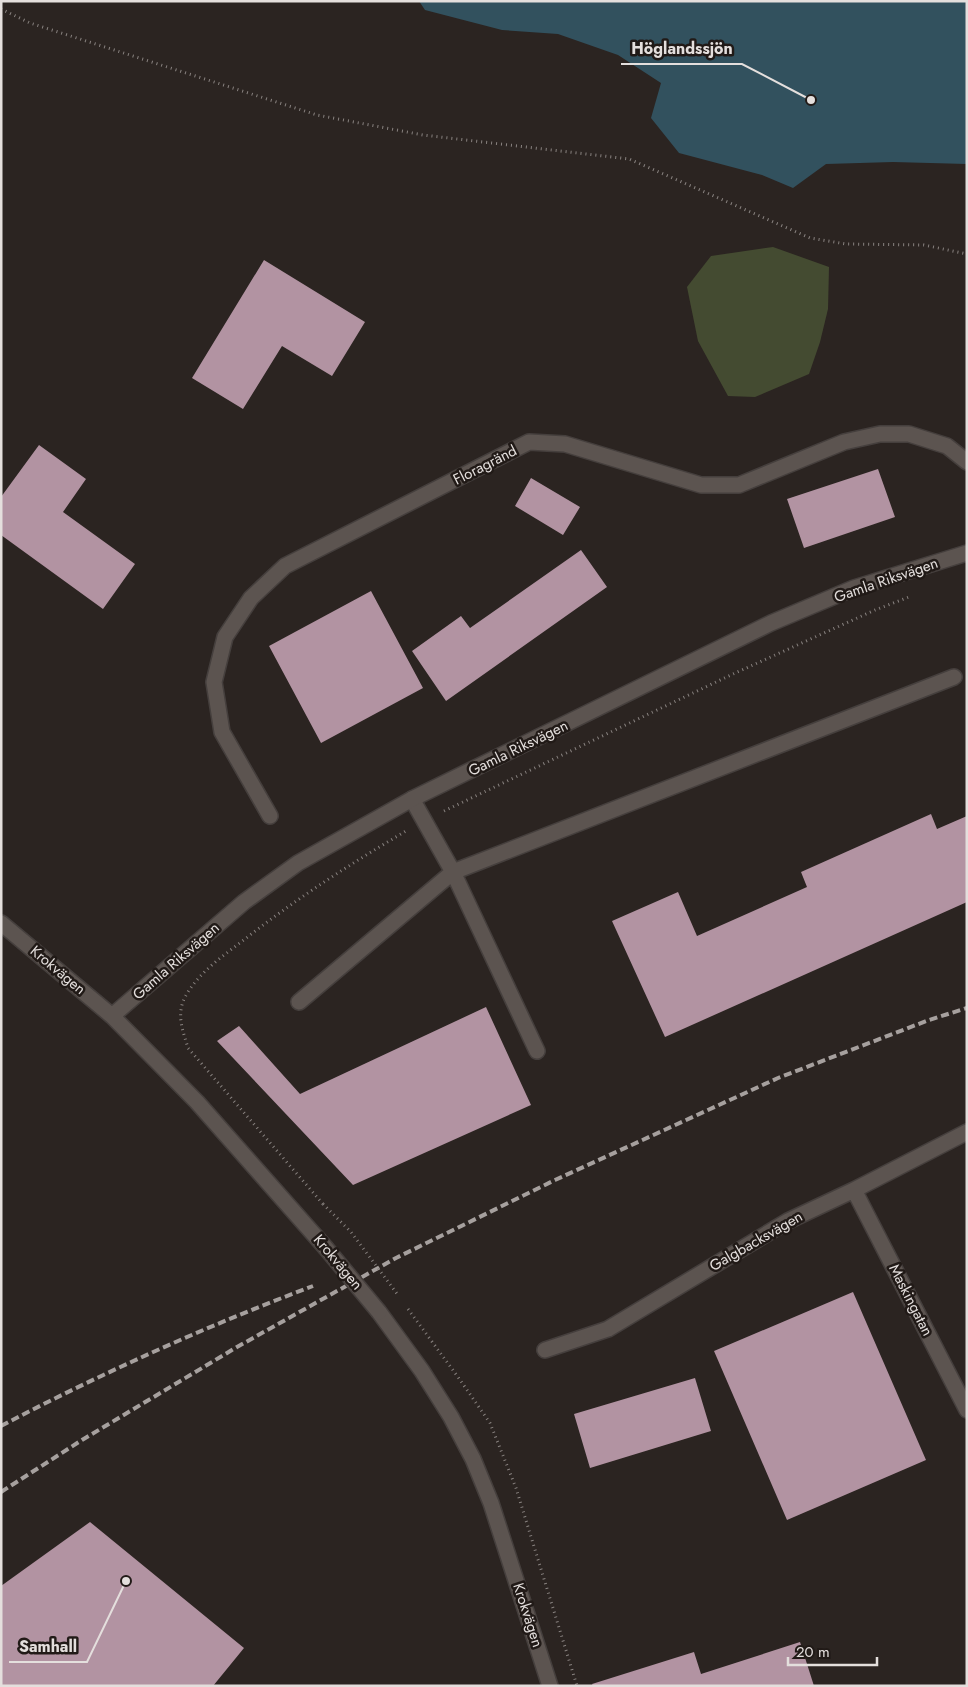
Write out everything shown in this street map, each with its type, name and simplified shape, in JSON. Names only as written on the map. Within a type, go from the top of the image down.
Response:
[{"type":"street","name":"Floragränd","points":[[270,816],[222,732],[214,682],[225,637],[251,598],[285,566],[529,442],[565,444],[701,485],[739,485],[844,442],[880,434],[910,434],[938,443],[947,446],[967,462]]},
{"type":"street","name":"Gamla Riksvägen","points":[[112,1016],[244,902],[298,863],[412,800],[771,623],[854,588],[967,553]]},
{"type":"street","points":[[299,1002],[453,872],[954,677]]},
{"type":"street","points":[[412,800],[453,872],[537,1052]]},
{"type":"street","name":"Krokvägen","points":[[1,923],[112,1016],[197,1102],[306,1224],[379,1312],[422,1371],[451,1417],[473,1459],[491,1503],[550,1686]]},
{"type":"street","name":"Galgbacksvägen","points":[[545,1350],[608,1329],[788,1221],[854,1190],[967,1132]]},
{"type":"street","name":"Maskingatan","points":[[854,1190],[967,1410]]},
{"type":"path","points":[[1,9],[30,23],[317,115],[423,135],[629,159],[810,238],[846,244],[924,245],[967,254]]},
{"type":"path","points":[[323,1204],[351,1232],[398,1295]]},
{"type":"green space","points":[[773,247],[829,267],[828,309],[820,342],[809,374],[755,397],[728,396],[698,341],[687,287],[711,256]]},
{"type":"water","points":[[419,1],[967,1],[967,164],[893,162],[826,164],[793,188],[762,175],[679,153],[651,118],[661,83],[618,55],[558,34],[502,30],[425,10]]},
{"type":"building","points":[[264,260],[365,322],[332,376],[282,346],[243,409],[192,378]]},
{"type":"building","points":[[39,445],[86,479],[63,512],[135,564],[103,609],[1,535],[1,497]]},
{"type":"building","points":[[878,469],[895,517],[804,548],[787,499]]},
{"type":"building","points":[[531,478],[580,507],[563,535],[515,506]]},
{"type":"building","points":[[581,550],[607,587],[446,701],[412,651],[461,616],[470,628]]},
{"type":"building","points":[[371,591],[423,688],[321,743],[269,646]]},
{"type":"building","points":[[931,814],[937,829],[967,816],[967,902],[665,1037],[612,921],[678,892],[697,936],[807,887],[801,872]]},
{"type":"building","points":[[486,1007],[531,1105],[353,1185],[217,1041],[239,1026],[300,1094]]},
{"type":"building","points":[[853,1292],[926,1460],[787,1520],[714,1351]]},
{"type":"building","points":[[695,1378],[711,1431],[590,1468],[574,1414]]},
{"type":"building","points":[[90,1522],[244,1648],[213,1686],[1,1686],[1,1586]]},
{"type":"building","points":[[800,1642],[814,1686],[593,1686],[592,1684],[694,1652],[701,1674]]},
{"type":"railway","points":[[1,1492],[82,1440],[237,1347],[396,1258],[555,1180],[778,1078],[929,1020],[967,1008]]},
{"type":"railway","points":[[1,1426],[77,1387],[155,1351],[313,1286]]},
{"type":"place","name":"Höglandssjön","points":[[811,100]]},
{"type":"place","name":"Samhall","points":[[126,1581]]}]
